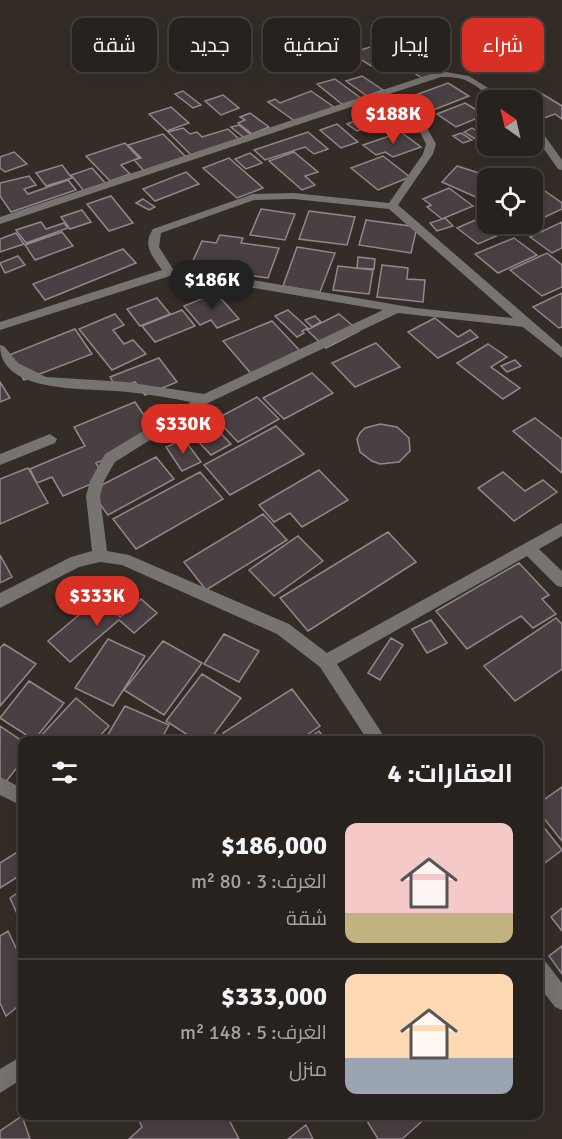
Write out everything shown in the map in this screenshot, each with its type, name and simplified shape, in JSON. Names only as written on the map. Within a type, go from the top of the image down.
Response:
[{"type":"street","points":[[0,220],[440,74],[452,73],[474,79],[489,90]]},
{"type":"street","points":[[376,95],[424,130],[431,144],[428,154],[392,206]]},
{"type":"street","points":[[543,140],[562,167]]},
{"type":"street","points":[[169,272],[152,248],[152,237],[157,231],[166,225],[253,197],[294,196],[392,206],[562,354]]},
{"type":"street","points":[[0,326],[169,272],[218,278],[396,309],[527,323]]},
{"type":"street","points":[[100,556],[93,496],[97,481],[110,458],[205,399],[396,309]]},
{"type":"street","points":[[0,349],[14,366],[28,375],[45,381],[126,387],[205,399]]},
{"type":"street","points":[[0,460],[50,440]]},
{"type":"street","points":[[326,662],[562,529]]},
{"type":"street","points":[[528,548],[562,581]]},
{"type":"street","points":[[0,600],[76,561],[100,556],[124,559],[283,629],[326,662],[375,736]]},
{"type":"street","points":[[0,786],[18,795]]},
{"type":"street","points":[[543,975],[562,1000]]},
{"type":"street","points":[[0,1082],[18,1070]]},
{"type":"building","points":[[372,48],[372,66],[360,59],[360,50]]},
{"type":"building","points":[[413,72],[441,73],[423,79]]},
{"type":"building","points":[[362,76],[383,90],[367,96],[346,81]]},
{"type":"building","points":[[335,79],[362,99],[343,105],[317,84]]},
{"type":"building","points":[[448,83],[469,96],[423,114],[402,100]]},
{"type":"building","points":[[183,91],[201,105],[193,108],[175,94]]},
{"type":"building","points":[[311,91],[334,107],[296,122],[268,102],[275,99],[280,103]]},
{"type":"building","points":[[543,94],[562,106],[562,119],[555,114],[544,118]]},
{"type":"building","points":[[223,95],[239,108],[221,115],[205,101]]},
{"type":"building","points":[[465,103],[477,110],[477,118],[456,127],[437,114]]},
{"type":"building","points":[[171,107],[189,123],[167,131],[149,114]]},
{"type":"building","points":[[250,113],[269,127],[252,134],[238,123],[245,120],[240,117]]},
{"type":"building","points":[[368,116],[378,123],[357,131],[347,124]]},
{"type":"building","points":[[337,124],[358,142],[341,148],[320,130]]},
{"type":"building","points":[[239,125],[251,135],[243,137],[231,127]]},
{"type":"building","points":[[183,128],[190,134],[197,132],[202,137],[228,129],[240,140],[192,156],[168,132]]},
{"type":"building","points":[[472,128],[477,131],[477,140],[464,132]]},
{"type":"building","points":[[308,132],[328,149],[314,154],[305,147],[265,160],[254,150]]},
{"type":"building","points":[[401,132],[421,147],[393,157],[385,152],[376,155],[363,145]]},
{"type":"building","points":[[461,133],[472,140],[463,143],[453,136]]},
{"type":"building","points":[[163,134],[186,157],[144,171],[134,160],[141,158],[128,145]]},
{"type":"building","points":[[125,143],[139,158],[121,165],[130,174],[110,181],[86,156]]},
{"type":"building","points":[[14,152],[27,164],[5,172],[0,168],[0,157]]},
{"type":"building","points":[[294,152],[318,172],[305,176],[315,185],[302,190],[269,161]]},
{"type":"building","points":[[250,153],[262,163],[246,169],[235,159]]},
{"type":"building","points":[[383,156],[410,177],[378,190],[351,168]]},
{"type":"building","points":[[229,158],[263,188],[237,198],[203,168]]},
{"type":"building","points":[[62,165],[72,178],[46,186],[36,173]]},
{"type":"building","points":[[457,166],[477,172],[477,198],[442,182]]},
{"type":"building","points":[[92,168],[106,184],[84,191],[71,175]]},
{"type":"building","points":[[186,172],[199,184],[155,201],[143,189]]},
{"type":"building","points":[[29,176],[36,185],[24,189],[28,194],[68,180],[76,190],[11,212],[0,196],[0,183]]},
{"type":"building","points":[[449,188],[473,206],[442,219],[427,207],[431,205],[423,199]]},
{"type":"building","points":[[543,192],[562,203],[562,209],[543,218]]},
{"type":"building","points":[[111,196],[133,223],[109,231],[87,204]]},
{"type":"building","points":[[143,199],[155,207],[149,210],[136,203]]},
{"type":"building","points":[[261,209],[295,214],[285,240],[250,235]]},
{"type":"building","points":[[82,210],[91,222],[70,229],[61,217]]},
{"type":"building","points":[[309,211],[355,217],[347,245],[299,239]]},
{"type":"building","points":[[445,218],[453,226],[437,231],[430,223]]},
{"type":"building","points":[[477,219],[477,234],[501,234],[478,244],[457,228]]},
{"type":"building","points":[[366,220],[417,227],[411,253],[359,245]]},
{"type":"building","points":[[41,222],[46,229],[64,223],[68,228],[26,243],[16,230]]},
{"type":"building","points":[[562,222],[562,248],[552,253],[530,237],[543,234],[543,231]]},
{"type":"building","points":[[62,232],[73,246],[35,260],[25,245]]},
{"type":"building","points":[[16,233],[24,244],[0,252],[0,239]]},
{"type":"building","points":[[220,235],[243,238],[241,243],[279,248],[268,278],[190,267],[202,241],[216,243]]},
{"type":"building","points":[[514,238],[537,255],[498,273],[475,254]]},
{"type":"building","points":[[297,247],[335,253],[320,292],[283,286]]},
{"type":"building","points":[[123,249],[136,263],[45,300],[33,284]]},
{"type":"building","points":[[547,253],[562,265],[562,287],[542,296],[510,270]]},
{"type":"building","points":[[18,256],[25,265],[5,273],[0,263]]},
{"type":"building","points":[[358,257],[375,259],[374,269],[357,268]]},
{"type":"building","points":[[382,265],[408,268],[407,279],[425,280],[423,302],[377,297]]},
{"type":"building","points":[[338,266],[373,270],[369,294],[333,290]]},
{"type":"building","points":[[216,293],[239,319],[217,328],[211,320],[200,325],[184,306]]},
{"type":"building","points":[[562,293],[562,327],[559,328],[533,307]]},
{"type":"building","points":[[157,298],[170,314],[140,326],[127,309]]},
{"type":"building","points":[[182,310],[195,326],[155,342],[142,326]]},
{"type":"building","points":[[288,310],[308,328],[297,337],[275,316]]},
{"type":"building","points":[[115,314],[124,325],[113,330],[124,344],[133,340],[146,354],[112,370],[79,329]]},
{"type":"building","points":[[339,314],[359,331],[326,348],[307,330]]},
{"type":"building","points":[[315,316],[321,322],[312,327],[305,320]]},
{"type":"building","points":[[435,318],[458,337],[470,330],[478,337],[438,358],[408,332]]},
{"type":"building","points":[[272,321],[304,355],[254,377],[223,341]]},
{"type":"building","points":[[75,329],[92,354],[24,380],[9,355]]},
{"type":"building","points":[[376,343],[400,367],[355,387],[332,363]]},
{"type":"building","points":[[488,344],[507,357],[491,367],[520,388],[503,399],[457,363]]},
{"type":"building","points":[[159,358],[177,382],[145,395],[135,382],[117,389],[110,377]]},
{"type":"building","points":[[515,360],[521,366],[507,372],[501,366]]},
{"type":"building","points":[[312,373],[333,393],[284,419],[263,398]]},
{"type":"building","points":[[0,382],[10,398],[0,402]]},
{"type":"building","points":[[257,397],[279,419],[238,442],[216,419]]},
{"type":"building","points":[[135,402],[158,436],[96,463],[105,478],[63,496],[52,477],[37,483],[30,469],[85,446],[74,427]]},
{"type":"building","points":[[535,418],[562,439],[562,473],[513,431]]},
{"type":"building","points":[[209,421],[231,444],[211,455],[189,432]]},
{"type":"building","points":[[380,424],[397,427],[409,438],[410,451],[399,462],[380,464],[360,452],[357,439],[360,433],[365,428]]},
{"type":"building","points":[[276,426],[304,454],[230,495],[204,465]]},
{"type":"building","points":[[184,439],[201,462],[182,471],[166,447]]},
{"type":"building","points":[[156,457],[174,479],[108,515],[90,491]]},
{"type":"building","points":[[28,468],[48,503],[0,524],[0,479]]},
{"type":"building","points":[[319,470],[348,500],[302,527],[290,513],[274,522],[259,505]]},
{"type":"building","points":[[200,472],[223,499],[136,549],[113,519]]},
{"type":"building","points":[[503,472],[525,491],[543,480],[557,492],[514,521],[478,488]]},
{"type":"building","points":[[263,514],[287,540],[206,590],[184,562]]},
{"type":"building","points":[[388,532],[416,562],[308,631],[280,598]]},
{"type":"building","points":[[298,536],[323,561],[274,596],[249,570]]},
{"type":"building","points":[[0,555],[12,577],[0,583]]},
{"type":"building","points":[[519,563],[549,595],[542,599],[556,614],[533,628],[521,616],[467,649],[436,611]]},
{"type":"building","points":[[99,598],[120,617],[141,599],[157,613],[134,633],[119,620],[70,662],[48,641]]},
{"type":"building","points":[[556,618],[562,624],[562,669],[515,701],[484,666]]},
{"type":"building","points":[[431,620],[447,643],[427,653],[412,629]]},
{"type":"building","points":[[224,634],[259,651],[239,682],[204,664]]},
{"type":"building","points":[[391,638],[403,645],[380,680],[368,673]]},
{"type":"building","points":[[108,639],[145,656],[113,706],[75,688]]},
{"type":"building","points":[[163,641],[202,663],[164,715],[124,690]]},
{"type":"building","points":[[4,644],[36,664],[0,706],[0,648]]},
{"type":"building","points":[[202,674],[241,698],[213,736],[189,736],[166,721]]},
{"type":"building","points":[[29,681],[64,703],[37,736],[28,736],[0,718]]},
{"type":"building","points":[[292,689],[320,726],[305,736],[225,736],[223,733]]},
{"type":"building","points":[[76,698],[109,726],[100,736],[41,736]]},
{"type":"building","points":[[125,706],[169,725],[163,736],[107,736]]},
{"type":"building","points":[[0,726],[18,738],[18,766],[5,783],[0,780]]},
{"type":"building","points":[[319,731],[322,736],[312,736]]},
{"type":"building","points":[[562,787],[562,841],[543,817],[543,800]]},
{"type":"building","points":[[543,826],[562,850],[543,864]]},
{"type":"building","points":[[18,852],[18,877],[0,888],[0,863]]},
{"type":"building","points":[[18,893],[18,916],[10,898]]},
{"type":"building","points":[[562,908],[562,931],[551,917]]},
{"type":"building","points":[[8,931],[18,952],[18,1006],[6,1016],[0,1003],[0,936]]},
{"type":"building","points":[[562,946],[562,974],[549,956]]},
{"type":"building","points":[[18,1119],[23,1120],[30,1139],[0,1139],[0,1131]]},
{"type":"building","points":[[139,1120],[229,1120],[239,1139],[129,1139],[142,1127]]},
{"type":"building","points":[[366,1120],[423,1120],[402,1139],[378,1139]]},
{"type":"building","points":[[306,1125],[313,1139],[288,1139]]}]
